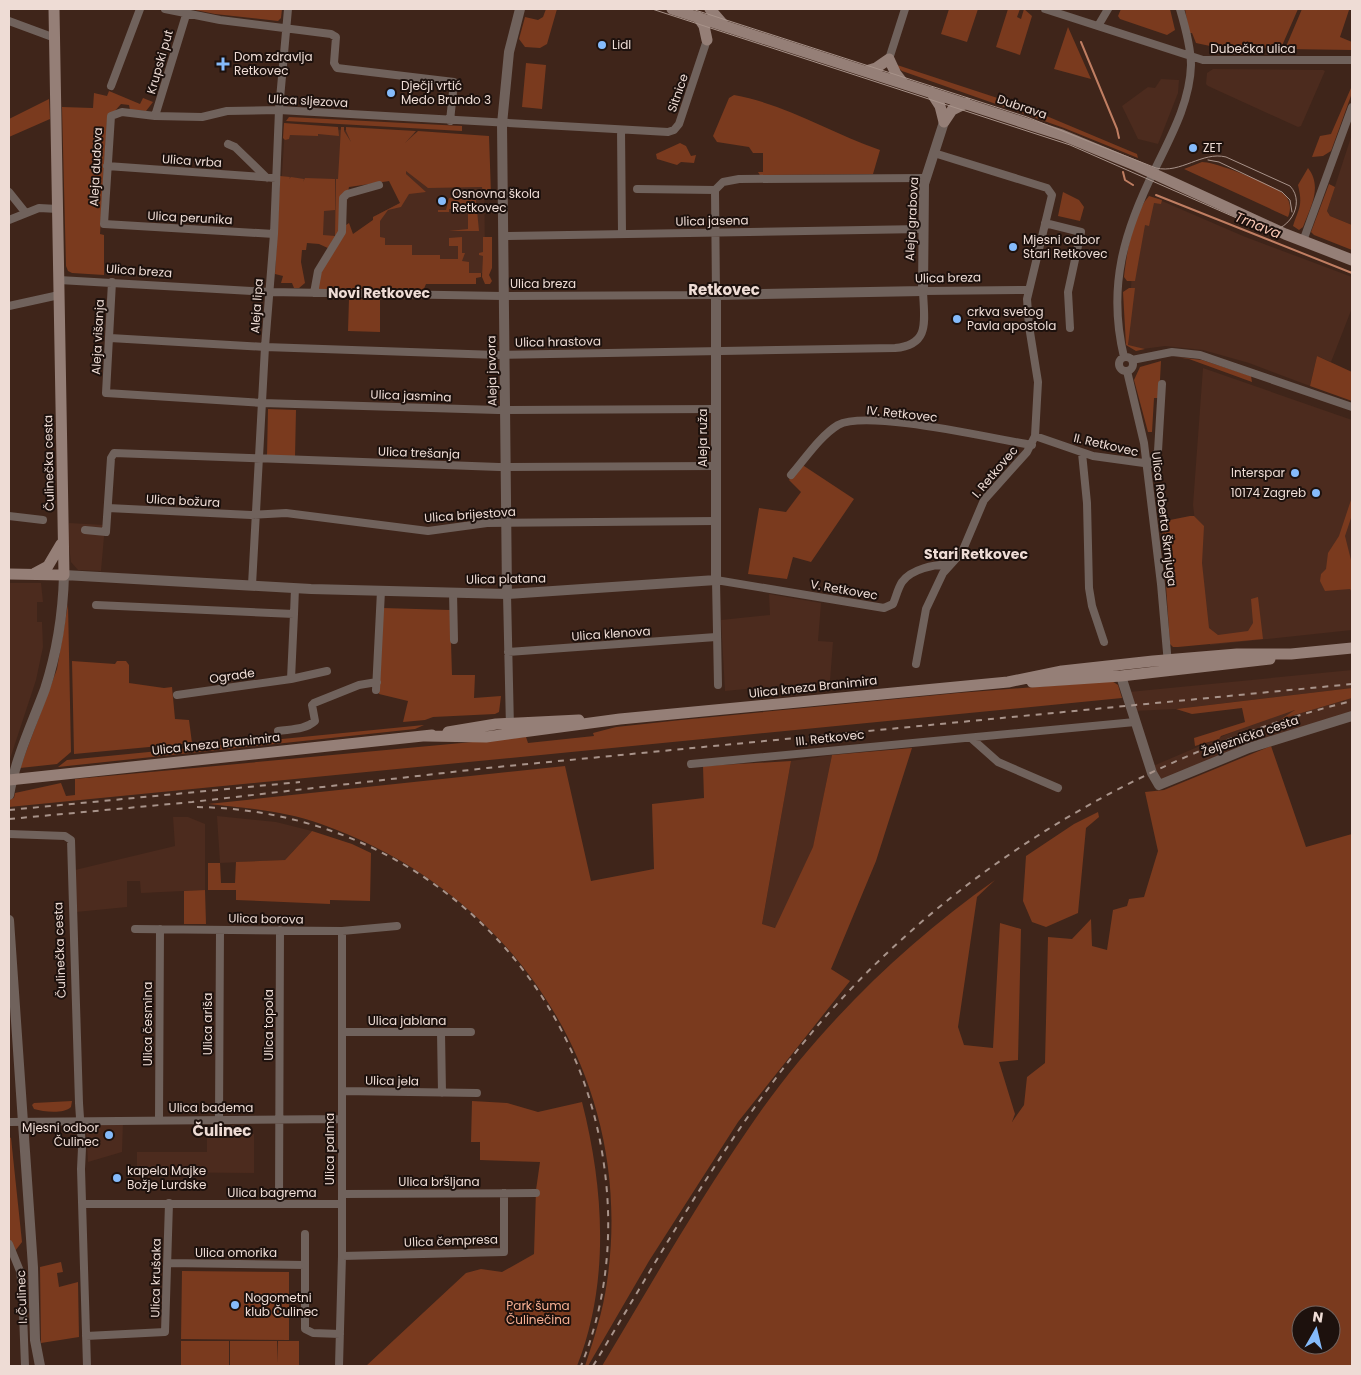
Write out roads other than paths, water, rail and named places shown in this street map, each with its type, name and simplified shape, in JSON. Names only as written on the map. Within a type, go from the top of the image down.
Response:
[{"type":"main road","name":"Čulinečka cesta","points":[[54,9],[64,575]]},
{"type":"main road","name":"Dubrava","points":[[673,9],[697,13],[724,26],[1062,135],[1302,241],[1352,260]]},
{"type":"main road","points":[[697,13],[704,26],[707,40],[724,26],[710,9]]},
{"type":"main road","points":[[866,71],[876,68],[889,59],[896,74],[903,83]]},
{"type":"main road","points":[[931,92],[940,106],[944,122]]},
{"type":"main road","points":[[944,122],[952,110],[966,103]]},
{"type":"main road","points":[[30,574],[48,566],[63,539]]},
{"type":"main road","points":[[9,574],[64,575]]},
{"type":"main road","name":"Ulica kneza Branimira","points":[[1008,682],[1062,671],[1168,665],[1253,654],[1290,654],[1352,648]]},
{"type":"main road","name":"Ulica kneza Branimira","points":[[426,736],[486,737],[510,735],[620,719],[1008,682],[1062,681],[1121,676],[1168,665]]},
{"type":"main road","name":"Ulica kneza Branimira","points":[[14,779],[426,736],[484,725],[620,719]]},
{"type":"street","points":[[111,86],[140,9]]},
{"type":"street","points":[[165,9],[186,15],[331,34],[336,37],[334,63],[337,68],[454,82],[450,121]]},
{"type":"street","name":"Aleja lipa","points":[[252,585],[258,459],[274,234],[279,110],[288,9]]},
{"type":"street","name":"Aleja javora","points":[[510,735],[502,124],[509,52],[520,9]]},
{"type":"street","points":[[889,59],[905,9]]},
{"type":"street","name":"Dubečka ulica","points":[[1045,9],[1190,56],[1208,60],[1352,60]]},
{"type":"street","points":[[1098,26],[1108,9]]},
{"type":"street","points":[[1124,356],[1117,296],[1123,249],[1134,213],[1184,105],[1190,74],[1190,56],[1180,9]]},
{"type":"street","name":"Krupski put","points":[[156,116],[186,15]]},
{"type":"street","points":[[9,21],[55,38]]},
{"type":"street","name":"Sitnice","points":[[502,124],[668,132],[674,130],[679,124],[707,40]]},
{"type":"street","points":[[1302,241],[1352,107]]},
{"type":"street","name":"Ulica sljezova","points":[[114,114],[122,112],[156,116],[202,117],[227,111],[279,110],[502,124]]},
{"type":"street","name":"Aleja dudova","points":[[104,224],[109,123],[114,114]]},
{"type":"street","name":"Aleja grabova","points":[[923,291],[922,229],[925,178],[944,122]]},
{"type":"street","points":[[621,130],[622,234]]},
{"type":"street","points":[[228,144],[235,147],[267,178]]},
{"type":"street","name":"I. Retkovec","points":[[916,664],[926,609],[949,565],[962,552],[984,500],[1032,445],[1035,436],[1038,382],[1029,326],[1028,290],[1052,195],[1046,188],[934,153]]},
{"type":"street","name":"Ulica vrba","points":[[107,166],[276,178]]},
{"type":"street","points":[[637,189],[715,190],[723,182],[739,179],[925,178]]},
{"type":"street","points":[[314,293],[318,271],[342,232],[342,198],[347,194],[379,185]]},
{"type":"street","name":"Aleja ruža","points":[[715,190],[716,637],[718,685]]},
{"type":"street","points":[[9,192],[25,212]]},
{"type":"street","points":[[9,220],[38,208],[58,208]]},
{"type":"street","points":[[1044,223],[1081,232],[1068,292],[1070,328]]},
{"type":"street","name":"Ulica perunika","points":[[104,224],[274,234]]},
{"type":"street","name":"Ulica jasena","points":[[503,236],[922,229]]},
{"type":"street","name":"Ulica breza","points":[[59,280],[269,292],[504,296],[1028,290]]},
{"type":"street","name":"Aleja višanja","points":[[106,393],[112,282]]},
{"type":"street","name":"Ulica hrastova","points":[[110,338],[265,348],[504,354],[895,348],[908,347],[916,343],[921,336],[923,291]]},
{"type":"street","points":[[9,306],[59,295]]},
{"type":"street","points":[[1124,356],[1132,360],[1172,352],[1200,355],[1352,407]]},
{"type":"street","points":[[1124,356],[1120,359],[1118,366],[1122,371],[1127,371],[1132,367],[1132,360]]},
{"type":"street","name":"Ulica Roberta Škrnjuga","points":[[1127,371],[1142,433],[1161,584],[1168,665]]},
{"type":"street","name":"II. Retkovec","points":[[1035,436],[1082,453],[1145,464],[1154,462],[1158,451],[1162,384]]},
{"type":"street","name":"Ulica jasmina","points":[[106,393],[262,403],[506,410],[716,409]]},
{"type":"street","name":"IV. Retkovec","points":[[791,475],[831,430],[840,424],[851,421],[878,420],[1032,445]]},
{"type":"street","name":"Ulica trešanja","points":[[108,508],[111,458],[114,453],[123,452],[258,459],[506,467],[716,466]]},
{"type":"street","points":[[1082,453],[1087,503],[1092,606],[1104,642]]},
{"type":"street","points":[[86,530],[106,532],[108,508]]},
{"type":"street","name":"Ulica božura","points":[[108,508],[256,514]]},
{"type":"street","name":"Ulica brijestova","points":[[256,514],[286,512],[428,531],[477,524],[716,521]]},
{"type":"street","points":[[9,516],[43,520]]},
{"type":"street","name":"V. Retkovec","points":[[716,580],[884,608],[893,604],[902,582],[912,574],[934,566],[949,565]]},
{"type":"street","points":[[9,794],[16,762],[53,662],[60,623],[64,575]]},
{"type":"street","name":"Ulica platana","points":[[64,575],[295,588],[507,594],[716,580]]},
{"type":"street","points":[[290,679],[295,588]]},
{"type":"street","points":[[376,690],[381,591]]},
{"type":"street","points":[[452,592],[454,640]]},
{"type":"street","points":[[96,605],[294,614]]},
{"type":"street","name":"Ulica klenova","points":[[508,652],[716,637]]},
{"type":"street","name":"Ograde","points":[[177,695],[290,679],[327,671]]},
{"type":"street","points":[[1121,676],[1134,722]]},
{"type":"street","points":[[278,731],[305,727],[315,721],[312,705],[314,703],[359,685],[377,682]]},
{"type":"street","name":"Željeznička cesta","points":[[1134,722],[1154,778],[1159,786],[1232,754],[1352,716]]},
{"type":"street","name":"III. Retkovec","points":[[691,764],[1134,722]]},
{"type":"street","points":[[971,738],[998,762],[1058,788]]},
{"type":"street","name":"Čulinečka cesta","points":[[10,834],[65,836],[71,840],[82,1148],[87,1366]]},
{"type":"street","name":"I. Čulinec","points":[[9,920],[34,1267],[35,1340],[40,1366]]},
{"type":"street","name":"Ulica borova","points":[[134,929],[342,931],[396,926]]},
{"type":"street","name":"Ulica česmina","points":[[159,1120],[160,929]]},
{"type":"street","name":"Ulica ariša","points":[[219,1119],[220,930]]},
{"type":"street","name":"Ulica topola","points":[[279,1204],[280,930]]},
{"type":"street","name":"Ulica palma","points":[[339,1366],[342,1256],[342,931]]},
{"type":"street","name":"Ulica jablana","points":[[342,1032],[472,1032]]},
{"type":"street","points":[[441,1032],[442,1093]]},
{"type":"street","name":"Ulica jela","points":[[342,1091],[477,1093]]},
{"type":"street","name":"Ulica badema","points":[[80,1120],[342,1119]]},
{"type":"street","points":[[9,1122],[22,1120],[80,1120]]},
{"type":"street","name":"Ulica bršljana","points":[[342,1194],[536,1192]]},
{"type":"street","name":"Ulica čempresa","points":[[342,1256],[504,1252],[504,1193]]},
{"type":"street","name":"Ulica krušaka","points":[[86,1336],[165,1332],[169,1203]]},
{"type":"street","name":"Ulica bagrema","points":[[82,1204],[342,1204]]},
{"type":"street","points":[[305,1234],[305,1329],[313,1333],[340,1334]]},
{"type":"street","name":"I. Čulinec","points":[[9,1244],[20,1271],[25,1366]]},
{"type":"street","name":"Ulica omorika","points":[[168,1264],[305,1264]]},
{"type":"waterway","name":"Trnava","points":[[1081,42],[1119,138]]},
{"type":"waterway","name":"Trnava","points":[[1123,172],[1125,180],[1133,185]]},
{"type":"waterway","name":"Trnava","points":[[1156,195],[1352,273]]},
{"type":"tram line","points":[[652,9],[1070,145],[1264,230],[1280,228],[1292,217],[1295,209],[1295,193],[1290,186],[1226,157],[1208,157],[1174,168],[1156,168],[1027,117],[692,9]]},
{"type":"tram line","points":[[1208,160],[1219,162],[1282,192],[1290,200],[1292,212]]},
{"type":"railway","points":[[9,819],[192,802],[487,768],[1352,684]]},
{"type":"railway","points":[[593,1366],[707,1178],[756,1105],[782,1070],[837,1004],[898,943],[964,887],[1036,837],[1110,793],[1189,756],[1269,725],[1352,701]]},
{"type":"railway","points":[[9,810],[300,782]]},
{"type":"railway","points":[[197,807],[271,815],[342,835],[406,866],[464,908],[514,959],[555,1018],[585,1085],[603,1158],[608,1211],[608,1237],[603,1289],[590,1341],[581,1366]]},
{"type":"place","name":"Lidl","points":[[602,45]]},
{"type":"place","name":"Dom zdravlja Retkovec","points":[[223,64]]},
{"type":"place","name":"Dječji vrtić Medo Brundo 3","points":[[391,93]]},
{"type":"place","name":"ZET","points":[[1193,148]]},
{"type":"place","name":"Osnovna škola Retkovec","points":[[442,201]]},
{"type":"place","name":"Mjesni odbor Stari Retkovec","points":[[1013,247]]},
{"type":"place","name":"crkva svetog Pavla apostola","points":[[957,319]]},
{"type":"place","name":"Interspar","points":[[1295,473]]},
{"type":"place","name":"10174 Zagreb","points":[[1316,493]]},
{"type":"place","name":"Mjesni odbor Čulinec","points":[[109,1135]]},
{"type":"place","name":"kapela Majke Božje Lurdske","points":[[117,1178]]},
{"type":"place","name":"Nogometni klub Čulinec","points":[[235,1305]]},
{"type":"district","name":"Retkovec","points":[[724,290]]},
{"type":"district","name":"Novi Retkovec","points":[[379,293]]},
{"type":"district","name":"Stari Retkovec","points":[[976,554]]},
{"type":"district","name":"Čulinec","points":[[222,1131]]},
{"type":"park label","name":"Park šuma Čulinečina","points":[[538,1313]]}]
